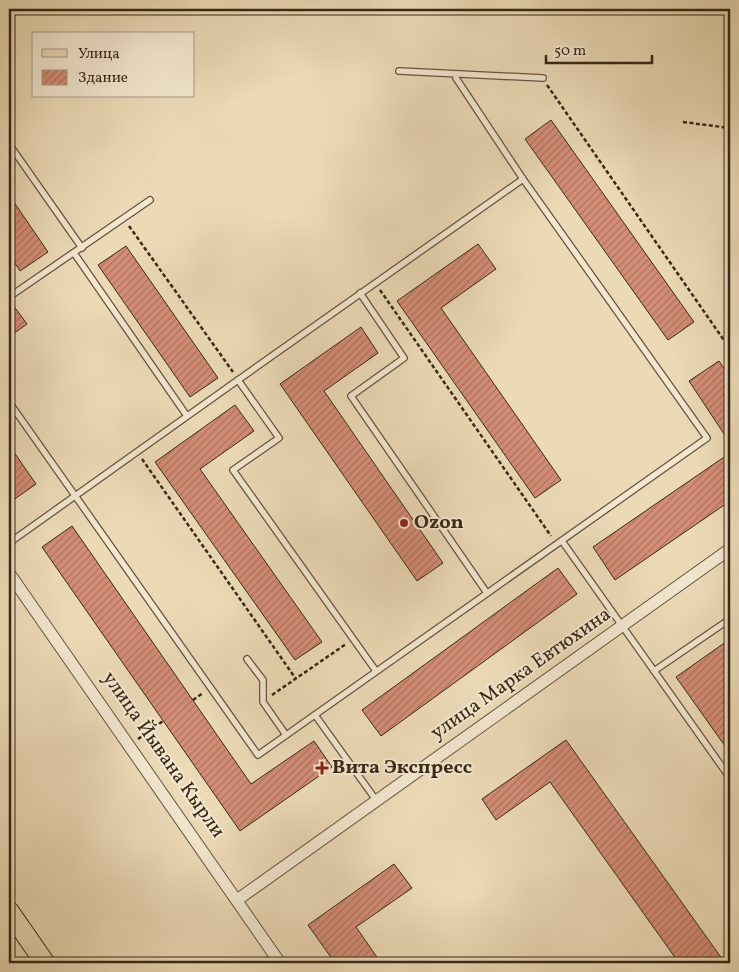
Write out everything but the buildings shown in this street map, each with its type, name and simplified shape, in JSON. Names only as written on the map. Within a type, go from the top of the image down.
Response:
[{"type":"main road","points":[[9,911],[45,963]]},
{"type":"street","name":"улица Марка Евтюхина","points":[[237,900],[730,549]]},
{"type":"street","name":"улица Йывана Кырли","points":[[9,573],[280,963]]},
{"type":"lane","points":[[399,71],[543,78]]},
{"type":"lane","points":[[9,402],[258,755],[707,438],[522,178],[456,78]]},
{"type":"lane","points":[[9,144],[82,248]]},
{"type":"lane","points":[[9,543],[522,178]]},
{"type":"lane","points":[[9,297],[150,200]]},
{"type":"lane","points":[[74,253],[187,416]]},
{"type":"lane","points":[[360,293],[404,358],[351,396],[487,593]]},
{"type":"lane","points":[[238,380],[279,438],[233,470],[376,672]]},
{"type":"lane","points":[[560,543],[622,626],[730,778]]},
{"type":"lane","points":[[654,671],[730,619]]},
{"type":"lane","points":[[247,659],[263,680],[263,702],[286,735]]},
{"type":"lane","points":[[315,715],[376,800]]},
{"type":"path","points":[[543,78],[730,348]]},
{"type":"path","points":[[683,122],[730,128]]},
{"type":"path","points":[[124,218],[238,380]]},
{"type":"path","points":[[375,283],[560,543]]},
{"type":"path","points":[[137,452],[296,678]]},
{"type":"path","points":[[263,702],[353,639]]},
{"type":"path","points":[[129,745],[163,721]]},
{"type":"place","name":"Ozon","points":[[404,523]]},
{"type":"place","name":"Вита Экспресс","points":[[322,768]]}]
